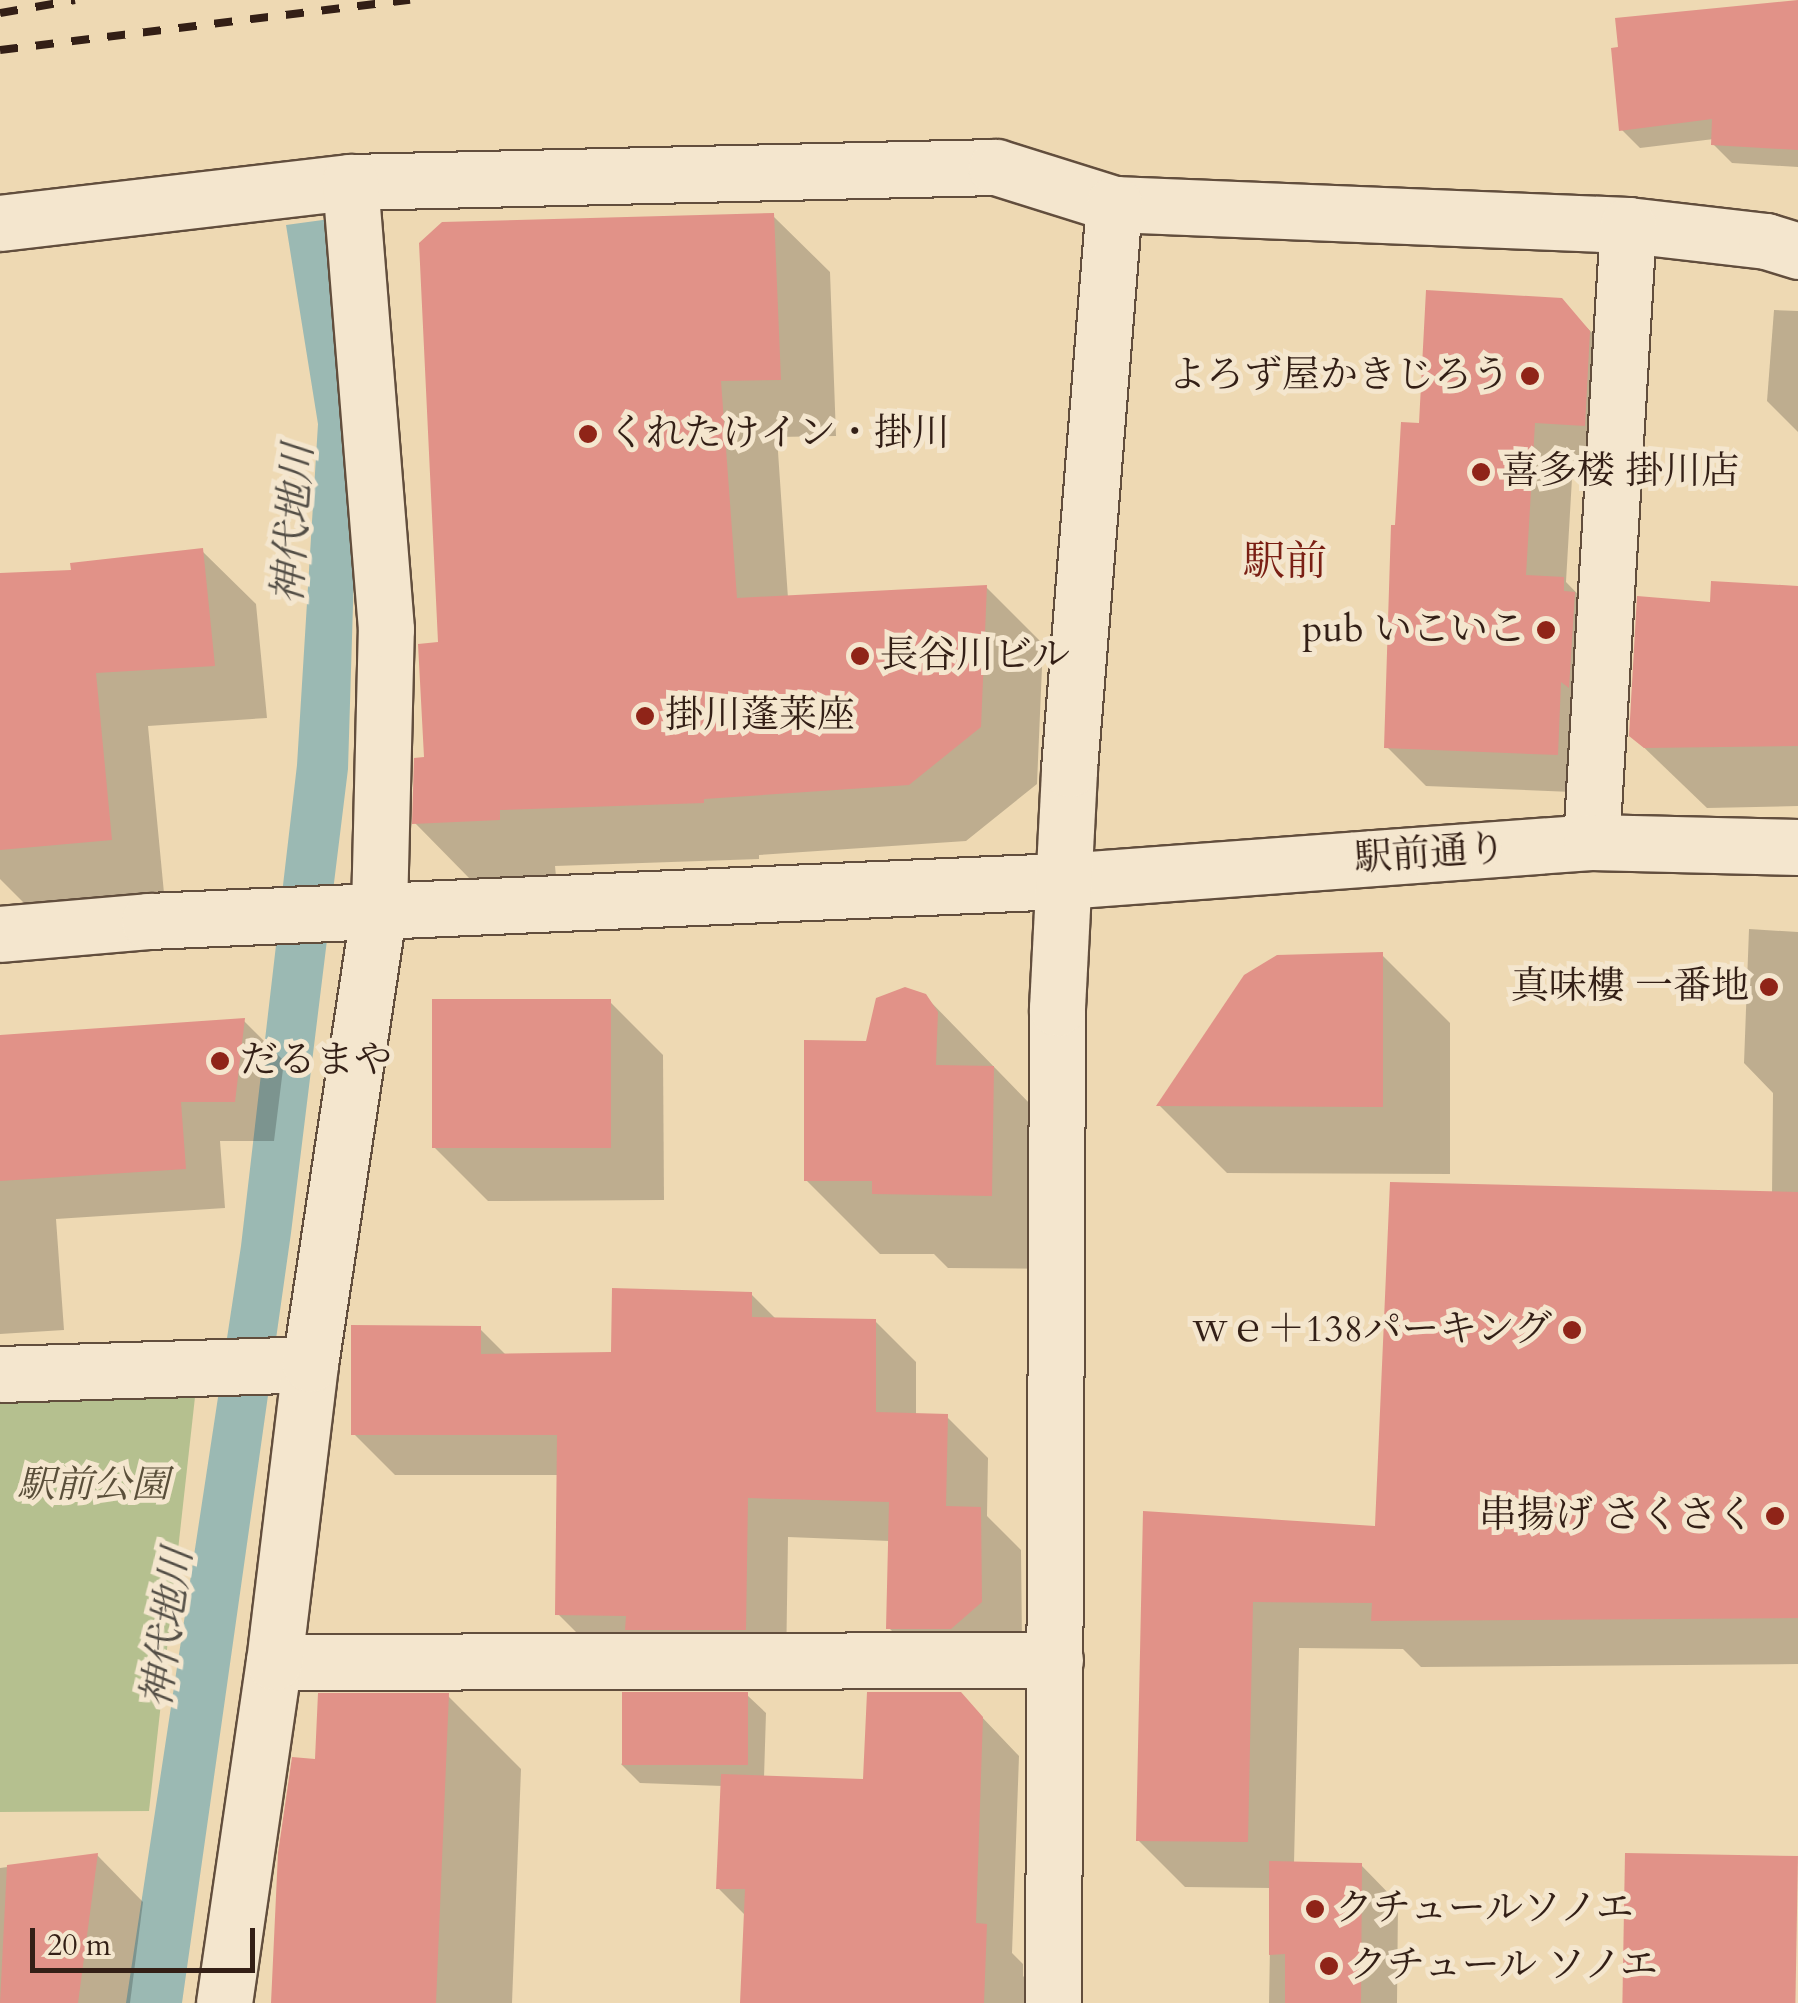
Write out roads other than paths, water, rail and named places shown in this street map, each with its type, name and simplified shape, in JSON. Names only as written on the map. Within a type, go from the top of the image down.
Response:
[{"type":"street","points":[[0,222],[350,182],[996,167],[1114,204],[1628,225],[1787,241]]},
{"type":"street","points":[[224,2003],[274,1662],[304,1365],[379,910],[386,629],[350,182]]},
{"type":"street","points":[[1053,2003],[1057,1008],[1114,204]]},
{"type":"street","points":[[1591,842],[1628,225]]},
{"type":"street","name":"駅前通り","points":[[0,934],[149,920],[1063,881],[1591,842],[1798,847]]},
{"type":"street","points":[[0,1374],[304,1365]]},
{"type":"street","points":[[274,1662],[1055,1660]]},
{"type":"water","points":[[330,219],[358,441],[348,769],[291,1233],[182,2003],[126,2003],[241,1246],[297,765],[318,424],[286,225]]},
{"type":"railway","points":[[0,13],[75,0]]},
{"type":"railway","points":[[0,50],[410,0]]},
{"type":"place","name":"よろず屋かきじろう","points":[[1530,376]]},
{"type":"place","name":"くれたけイン・掛川","points":[[588,434]]},
{"type":"place","name":"喜多楼 掛川店","points":[[1481,472]]},
{"type":"place","name":"pub いこいこ","points":[[1546,630]]},
{"type":"place","name":"長谷川ビル","points":[[860,656]]},
{"type":"place","name":"掛川蓬莱座","points":[[645,716]]},
{"type":"place","name":"真味樓 一番地","points":[[1769,987]]},
{"type":"place","name":"だるまや","points":[[220,1061]]},
{"type":"place","name":"ｗｅ＋138パーキング","points":[[1572,1330]]},
{"type":"place","name":"串揚げ さくさく","points":[[1775,1516]]},
{"type":"place","name":"クチュールソノエ","points":[[1315,1909]]},
{"type":"place","name":"クチュール ソノエ","points":[[1329,1966]]},
{"type":"district","name":"駅前","points":[[1285,562]]},
{"type":"water label","name":"神代地川","points":[[294,524]]},
{"type":"water label","name":"神代地川","points":[[168,1628]]},
{"type":"park label","name":"駅前公園","points":[[93,1486]]}]
